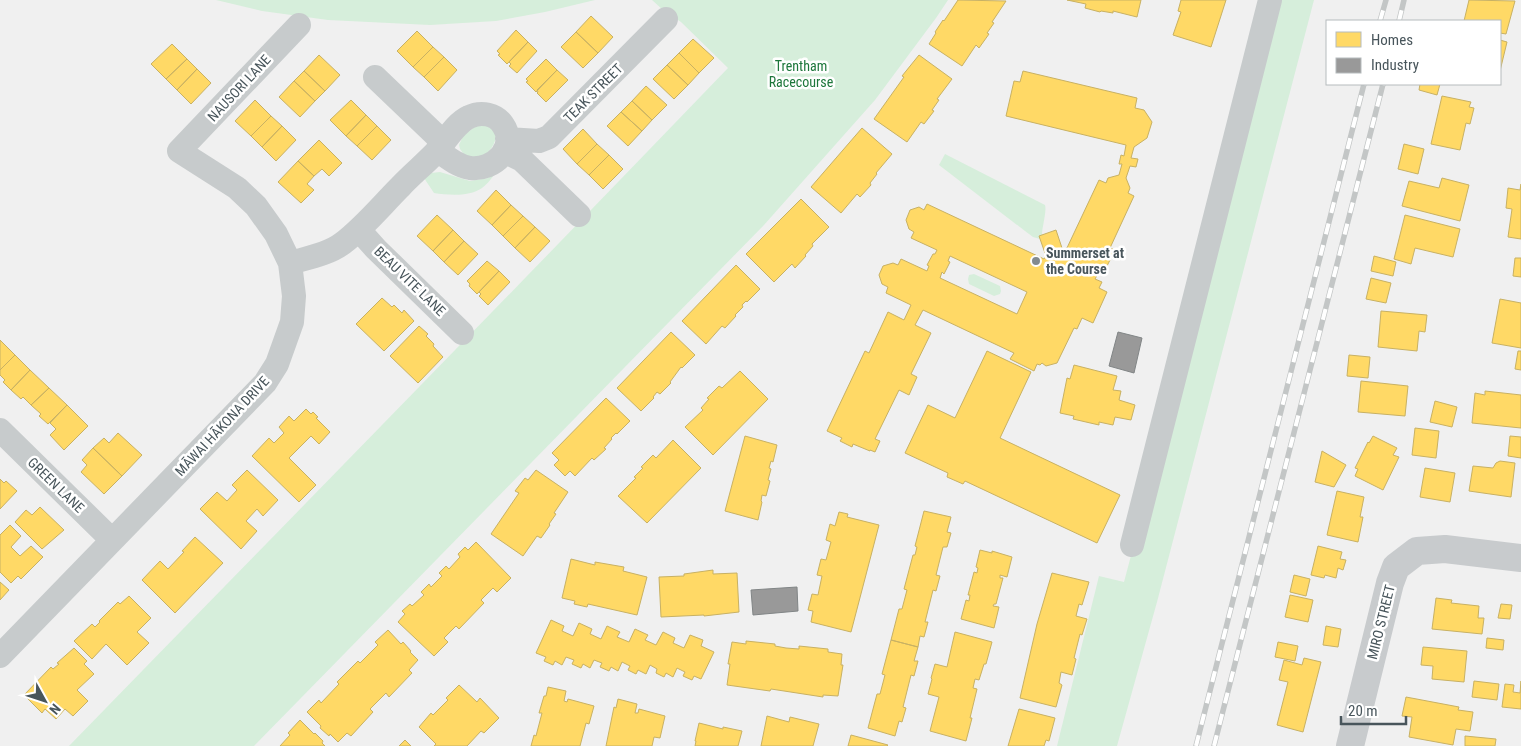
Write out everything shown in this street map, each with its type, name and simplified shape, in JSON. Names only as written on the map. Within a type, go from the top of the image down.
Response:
[{"type":"street","points":[[1132,545],[1270,0]]},
{"type":"street","name":"TEAK STREET","points":[[506,145],[539,141],[549,137],[666,19]]},
{"type":"street","name":"NAUSORI LANE","points":[[179,151],[298,25]]},
{"type":"street","points":[[290,263],[342,244],[359,230],[410,176],[440,146],[468,117],[475,114],[490,114],[500,121],[507,133],[506,145],[501,157],[485,167],[472,168],[452,161],[440,146],[375,77]]},
{"type":"street","points":[[506,145],[579,214]]},
{"type":"street","name":"MĀWAI HĀKONA DRIVE","points":[[0,656],[265,383],[277,364],[292,322],[294,296],[290,263],[276,234],[256,206],[237,188],[179,151]]},
{"type":"street","name":"BEAU VITE LANE","points":[[359,230],[462,333]]},
{"type":"street","name":"GREEN LANE","points":[[0,430],[112,540]]},
{"type":"street","name":"MIRO STREET","points":[[1350,746],[1390,583],[1396,567],[1417,552],[1426,551],[1445,550],[1521,558]]},
{"type":"green space","points":[[216,0],[595,0],[496,21],[430,25],[328,20],[262,11]]},
{"type":"green space","name":"Trentham Racecourse","points":[[652,0],[948,0],[875,100],[764,225],[254,746],[69,746],[728,68],[681,22]]},
{"type":"green space","points":[[1278,0],[1314,0],[1157,602],[1117,746],[1057,746],[1099,576],[1124,582]]},
{"type":"green space","points":[[481,122],[496,132],[494,145],[479,159],[465,156],[459,145],[463,136]]},
{"type":"green space","points":[[945,154],[1045,205],[1040,239],[1033,237],[939,165]]},
{"type":"green space","points":[[498,170],[482,188],[465,194],[434,193],[424,178],[431,173],[440,172],[470,181],[488,178]]},
{"type":"green space","points":[[974,274],[1000,286],[1000,294],[994,296],[969,284],[969,275]]},
{"type":"building: Homes","points":[[958,0],[1006,1],[992,22],[994,23],[987,33],[989,34],[979,48],[976,45],[962,66],[929,44],[935,32]]},
{"type":"building: Homes","points":[[1067,0],[1141,0],[1137,17],[1113,11],[1113,13],[1100,12],[1085,8],[1086,4]]},
{"type":"building: Homes","points":[[1181,0],[1226,0],[1211,47],[1173,35],[1181,12],[1178,11]]},
{"type":"building: Homes","points":[[1469,0],[1515,1],[1506,34],[1501,33],[1501,20],[1464,20]]},
{"type":"building: Homes","points":[[591,16],[613,37],[598,53],[576,32]]},
{"type":"building: Homes","points":[[516,30],[528,42],[507,64],[498,55],[500,54],[497,51]]},
{"type":"building: Homes","points":[[417,31],[433,47],[413,67],[397,51]]},
{"type":"building: Homes","points":[[576,32],[598,53],[583,68],[561,47]]},
{"type":"building: Homes","points":[[693,39],[714,58],[699,73],[679,53]]},
{"type":"building: Homes","points":[[1501,40],[1507,42],[1501,67]]},
{"type":"building: Homes","points":[[528,42],[537,51],[517,73],[509,66],[511,64],[509,62]]},
{"type":"building: Homes","points":[[172,44],[187,59],[166,79],[151,64]]},
{"type":"building: Homes","points":[[433,47],[444,57],[424,77],[413,67]]},
{"type":"building: Homes","points":[[679,53],[699,73],[688,85],[667,65]]},
{"type":"building: Homes","points":[[319,55],[340,75],[325,91],[304,71]]},
{"type":"building: Homes","points":[[919,55],[952,79],[937,99],[939,100],[932,110],[934,111],[924,124],[921,122],[907,142],[874,119],[904,77],[902,76]]},
{"type":"building: Homes","points":[[444,57],[457,70],[438,91],[424,77]]},
{"type":"building: Homes","points":[[187,59],[197,69],[177,90],[166,79]]},
{"type":"building: Homes","points":[[546,59],[557,70],[536,92],[526,82],[528,81],[526,79]]},
{"type":"building: Homes","points":[[667,65],[688,85],[674,99],[653,79]]},
{"type":"building: Homes","points":[[197,69],[211,83],[191,104],[177,90]]},
{"type":"building: Homes","points":[[557,70],[568,80],[546,102],[537,93],[537,90]]},
{"type":"building: Homes","points":[[304,71],[325,91],[315,101],[294,81]]},
{"type":"building: Homes","name":"Summerset at the Course","points":[[1023,71],[1137,98],[1135,108],[1144,110],[1152,122],[1147,138],[1134,147],[1131,158],[1138,159],[1136,167],[1130,166],[1126,178],[1130,188],[1128,193],[1134,196],[1110,248],[1115,250],[1103,274],[1099,272],[1095,279],[1102,282],[1099,288],[1107,292],[1093,323],[1082,318],[1077,329],[1074,328],[1057,363],[1046,366],[1042,363],[1040,365],[1037,364],[1034,371],[1010,359],[1014,353],[923,310],[915,325],[931,333],[911,374],[917,377],[909,395],[899,390],[875,439],[880,441],[875,452],[853,444],[852,447],[840,441],[842,438],[827,431],[865,351],[869,353],[888,312],[904,320],[911,305],[886,293],[888,287],[882,284],[879,275],[883,266],[893,263],[898,265],[901,259],[927,271],[929,266],[927,265],[937,250],[911,238],[914,232],[909,229],[906,220],[910,210],[919,207],[924,210],[927,204],[1044,259],[1046,256],[1039,236],[1056,230],[1063,251],[1066,250],[1099,180],[1106,183],[1108,178],[1119,175],[1122,164],[1119,164],[1121,155],[1124,156],[1126,145],[1006,116],[1014,81],[1020,82]],"holes":[[[950,256],[1027,292],[1017,314],[940,278],[950,262],[948,261]]]},
{"type":"building: Homes","points":[[294,81],[315,101],[300,117],[279,97]]},
{"type":"building: Homes","points":[[1420,85],[1440,85],[1437,95],[1419,90]]},
{"type":"building: Homes","points":[[646,86],[667,105],[652,120],[632,101]]},
{"type":"building: Homes","points":[[1442,96],[1471,102],[1469,107],[1474,108],[1470,124],[1466,123],[1460,150],[1431,144]]},
{"type":"building: Homes","points":[[255,100],[271,116],[251,136],[235,121]]},
{"type":"building: Homes","points":[[351,100],[366,115],[346,136],[330,120]]},
{"type":"building: Homes","points":[[632,101],[652,120],[642,131],[621,112]]},
{"type":"building: Homes","points":[[621,112],[642,131],[628,146],[607,126]]},
{"type":"building: Homes","points":[[366,115],[377,126],[357,146],[346,136]]},
{"type":"building: Homes","points":[[271,116],[282,126],[262,147],[251,136]]},
{"type":"building: Homes","points":[[282,126],[296,140],[276,161],[262,147]]},
{"type":"building: Homes","points":[[377,126],[391,140],[372,160],[357,146]]},
{"type":"building: Homes","points":[[862,128],[892,154],[876,173],[870,183],[871,185],[860,197],[857,194],[841,213],[811,187]]},
{"type":"building: Homes","points":[[583,129],[597,144],[577,164],[563,149]]},
{"type":"building: Homes","points":[[319,140],[342,163],[329,176],[322,169],[314,176],[298,161]]},
{"type":"building: Homes","points":[[597,144],[609,155],[589,175],[577,164]]},
{"type":"building: Homes","points":[[1404,144],[1424,149],[1418,174],[1398,169]]},
{"type":"building: Homes","points":[[609,155],[623,169],[603,189],[589,175]]},
{"type":"building: Homes","points":[[298,161],[314,176],[307,184],[314,190],[301,203],[278,182]]},
{"type":"building: Homes","points":[[1442,178],[1469,185],[1460,221],[1402,206],[1409,181],[1439,188]]},
{"type":"building: Homes","points":[[1521,184],[1521,239],[1508,237],[1512,209],[1506,208],[1508,188],[1520,190]]},
{"type":"building: Homes","points":[[496,190],[511,205],[492,225],[477,211]]},
{"type":"building: Homes","points":[[801,199],[829,227],[812,244],[813,246],[806,256],[795,268],[792,264],[774,282],[746,254]]},
{"type":"building: Homes","points":[[511,205],[523,216],[503,236],[492,225]]},
{"type":"building: Homes","points":[[437,215],[453,230],[433,251],[417,236]]},
{"type":"building: Homes","points":[[1405,215],[1460,229],[1453,257],[1415,248],[1411,264],[1394,259]]},
{"type":"building: Homes","points":[[523,216],[535,227],[515,248],[503,236]]},
{"type":"building: Homes","points":[[535,227],[550,241],[530,262],[515,248]]},
{"type":"building: Homes","points":[[453,230],[464,241],[444,262],[433,251]]},
{"type":"building: Homes","points":[[464,241],[478,254],[458,275],[444,262]]},
{"type":"building: Homes","points":[[1374,256],[1396,262],[1393,276],[1371,271]]},
{"type":"building: Homes","points":[[1515,258],[1521,258],[1521,277],[1513,276]]},
{"type":"building: Homes","points":[[487,261],[499,271],[477,294],[467,281]]},
{"type":"building: Homes","points":[[736,265],[760,289],[742,305],[743,307],[725,328],[722,326],[706,344],[682,321]]},
{"type":"building: Homes","points":[[499,271],[510,282],[488,305],[479,296],[481,294],[479,292]]},
{"type":"building: Homes","points":[[1371,278],[1391,283],[1386,303],[1366,299]]},
{"type":"building: Homes","points":[[382,298],[392,307],[394,305],[402,313],[404,310],[414,321],[384,351],[356,324]]},
{"type":"building: Homes","points":[[1500,299],[1521,303],[1521,348],[1492,343]]},
{"type":"building: Homes","points":[[1381,311],[1427,315],[1425,332],[1419,331],[1417,351],[1378,347]]},
{"type":"building: Homes","points":[[419,326],[428,334],[426,336],[443,357],[418,383],[390,356]]},
{"type":"building: Homes","points":[[671,332],[695,355],[681,367],[671,383],[660,394],[657,392],[654,398],[641,411],[617,388]]},
{"type":"building: Homes","points":[[0,340],[15,355],[0,370]]},
{"type":"building: Homes","points":[[987,351],[1031,372],[1000,438],[1120,495],[1097,543],[965,481],[963,484],[947,477],[948,473],[905,453],[928,405],[955,418]]},
{"type":"building: Homes","points":[[1518,351],[1521,351],[1521,370],[1515,369]]},
{"type":"building: Homes","points":[[15,355],[30,370],[11,390],[3,382],[5,380],[0,375],[0,370]]},
{"type":"building: Homes","points":[[1349,355],[1370,357],[1368,378],[1347,376]]},
{"type":"building: Homes","points":[[1074,365],[1117,376],[1113,390],[1121,391],[1119,400],[1135,405],[1131,420],[1115,417],[1113,425],[1099,422],[1099,425],[1073,419],[1074,416],[1060,413],[1067,378],[1070,379]]},
{"type":"building: Homes","points":[[30,370],[49,388],[31,405],[23,397],[21,399],[11,390]]},
{"type":"building: Homes","points":[[740,371],[768,399],[713,455],[685,427],[703,410],[701,408],[709,399],[707,398],[719,386],[722,388]]},
{"type":"building: Homes","points":[[1361,381],[1408,386],[1405,416],[1358,412]]},
{"type":"building: Homes","points":[[49,388],[67,405],[48,424],[31,405]]},
{"type":"building: Homes","points":[[1485,391],[1521,395],[1521,428],[1472,423],[1475,393],[1485,395]]},
{"type":"building: Homes","points":[[606,398],[630,421],[611,438],[604,448],[606,449],[594,460],[592,458],[575,476],[570,471],[565,476],[554,465],[559,460],[552,453]]},
{"type":"building: Homes","points":[[1435,401],[1457,407],[1452,427],[1430,422]]},
{"type":"building: Homes","points":[[67,405],[88,426],[64,450],[50,435],[56,429],[50,423]]},
{"type":"building: Homes","points":[[306,409],[311,414],[313,412],[318,417],[316,418],[330,432],[319,444],[311,436],[289,458],[316,485],[299,502],[252,456],[269,438],[274,443],[284,433],[279,427],[289,416],[294,421]]},
{"type":"building: Homes","points":[[1415,428],[1439,431],[1436,458],[1412,455]]},
{"type":"building: Homes","points":[[118,433],[142,455],[122,476],[93,448],[104,438],[109,443]]},
{"type":"building: Homes","points":[[745,436],[777,445],[773,462],[771,461],[769,468],[771,469],[768,480],[770,481],[766,496],[762,495],[758,520],[725,511]]},
{"type":"building: Homes","points":[[1373,436],[1397,448],[1393,455],[1399,457],[1383,490],[1355,476],[1358,469],[1355,468]]},
{"type":"building: Homes","points":[[1510,436],[1521,437],[1521,458],[1508,456]]},
{"type":"building: Homes","points":[[673,440],[701,468],[647,523],[618,496],[636,478],[634,477],[643,468],[641,467],[653,455],[656,458]]},
{"type":"building: Homes","points":[[93,448],[122,476],[104,494],[81,472],[87,465],[82,460]]},
{"type":"building: Homes","points":[[1322,451],[1346,465],[1334,487],[1315,482]]},
{"type":"building: Homes","points":[[1500,461],[1515,463],[1511,497],[1469,491],[1473,466],[1493,468]]},
{"type":"building: Homes","points":[[1425,468],[1455,473],[1450,502],[1420,497]]},
{"type":"building: Homes","points":[[247,470],[278,500],[263,516],[257,509],[246,521],[257,531],[241,549],[200,509],[217,492],[227,501],[237,490],[232,485]]},
{"type":"building: Homes","points":[[536,470],[568,492],[541,538],[537,536],[523,556],[491,534],[519,493],[515,491],[525,478],[528,480]]},
{"type":"building: Homes","points":[[0,479],[4,483],[6,481],[17,491],[0,509]]},
{"type":"building: Homes","points":[[1337,491],[1364,497],[1360,517],[1363,517],[1358,542],[1327,535]]},
{"type":"building: Homes","points":[[40,507],[64,530],[42,549],[15,522],[26,510],[32,515]]},
{"type":"building: Homes","points":[[924,511],[951,517],[947,532],[951,533],[947,547],[943,547],[936,575],[940,576],[936,591],[933,590],[925,622],[928,622],[924,637],[920,636],[918,647],[891,640],[899,609],[902,609],[907,590],[904,589],[913,555],[915,555],[917,547],[915,546]]},
{"type":"building: Homes","points":[[839,512],[848,514],[847,517],[879,525],[851,632],[811,622],[813,611],[808,610],[812,594],[818,595],[822,576],[817,575],[821,559],[826,560],[831,542],[826,540],[830,524],[835,526]]},
{"type":"building: Homes","points":[[10,525],[21,536],[11,547],[20,556],[31,546],[43,557],[21,579],[18,576],[11,583],[0,572],[0,535]]},
{"type":"building: Homes","points":[[195,537],[223,563],[175,613],[142,580],[160,561],[168,569]]},
{"type":"building: Homes","points":[[476,542],[511,578],[497,592],[493,588],[481,600],[484,603],[459,629],[456,626],[444,638],[448,642],[434,656],[398,622],[405,614],[402,611],[410,604],[412,606],[424,595],[421,592],[429,584],[431,587],[442,576],[439,573],[446,566],[449,569],[460,557],[458,554],[465,547],[468,550]]},
{"type":"building: Homes","points":[[1318,546],[1342,552],[1340,559],[1346,560],[1343,570],[1338,568],[1336,578],[1325,575],[1324,578],[1311,575]]},
{"type":"building: Homes","points":[[980,550],[992,553],[992,551],[1012,557],[1007,577],[1000,575],[1000,578],[1003,578],[996,604],[993,606],[999,607],[994,628],[961,619],[966,600],[969,601],[970,595],[968,595],[974,572],[977,573],[978,568],[976,567]]},
{"type":"building: Homes","points":[[571,559],[595,565],[595,562],[624,567],[623,571],[647,577],[637,615],[588,604],[587,607],[574,604],[575,601],[562,598]]},
{"type":"building: Homes","points":[[713,570],[713,574],[737,573],[739,612],[704,616],[661,617],[659,577],[684,576],[684,574]]},
{"type":"building: Homes","points":[[1052,573],[1089,582],[1082,605],[1079,604],[1076,616],[1087,619],[1082,635],[1080,634],[1072,675],[1061,672],[1059,683],[1062,685],[1056,707],[1020,698],[1037,624]]},
{"type":"building: Homes","points":[[1294,575],[1310,579],[1306,596],[1290,592]]},
{"type":"building: Homes","points":[[0,582],[9,590],[0,600]]},
{"type":"building: Homes","points":[[1290,595],[1313,600],[1308,622],[1285,617]]},
{"type":"building: Homes","points":[[129,596],[151,618],[137,632],[149,643],[127,665],[106,644],[92,659],[74,641],[92,624],[95,627],[118,602],[120,604]]},
{"type":"building: Homes","points":[[1436,598],[1452,600],[1451,603],[1479,606],[1478,618],[1484,618],[1482,634],[1432,629]]},
{"type":"building: Homes","points":[[1501,604],[1512,605],[1510,619],[1498,618]]},
{"type":"building: Homes","points":[[551,620],[564,626],[562,631],[573,636],[579,623],[592,629],[590,634],[601,639],[607,626],[620,632],[617,637],[629,642],[635,629],[648,635],[645,640],[656,645],[663,632],[675,638],[673,643],[684,648],[690,635],[703,640],[701,646],[714,652],[701,679],[694,676],[692,680],[683,676],[685,672],[677,668],[673,677],[666,673],[664,677],[656,673],[657,669],[650,665],[646,674],[638,670],[636,674],[628,670],[630,666],[622,662],[618,671],[611,667],[609,671],[600,667],[602,663],[594,660],[590,668],[583,664],[581,668],[572,664],[574,660],[566,657],[562,665],[555,661],[553,665],[544,661],[546,657],[536,653]]},
{"type":"building: Homes","points":[[1326,626],[1341,629],[1338,647],[1323,645]]},
{"type":"building: Homes","points":[[388,630],[401,644],[403,642],[418,660],[409,670],[412,673],[389,697],[386,693],[370,709],[373,712],[351,736],[347,733],[338,742],[320,728],[321,726],[307,712],[319,700],[321,703],[339,684],[337,682],[358,661],[360,663],[378,645],[375,642]]},
{"type":"building: Homes","points":[[955,632],[992,642],[979,680],[975,679],[973,688],[977,689],[966,741],[930,731],[939,697],[928,694],[931,678],[935,664],[947,667]]},
{"type":"building: Homes","points":[[1487,638],[1504,640],[1503,650],[1486,648]]},
{"type":"building: Homes","points":[[891,640],[918,647],[914,661],[918,661],[914,676],[911,675],[903,707],[906,708],[902,722],[899,721],[895,736],[868,728],[877,694],[880,694],[885,675],[882,674]]},
{"type":"building: Homes","points":[[746,641],[775,644],[775,646],[786,648],[799,649],[799,646],[828,649],[828,652],[842,654],[841,665],[843,665],[838,696],[823,695],[823,697],[727,685],[732,642],[746,644]]},
{"type":"building: Homes","points":[[1278,642],[1298,646],[1295,661],[1275,657]]},
{"type":"building: Homes","points":[[1423,647],[1467,651],[1464,682],[1432,679],[1433,666],[1421,665]]},
{"type":"building: Homes","points":[[74,648],[87,661],[84,664],[94,674],[77,690],[88,701],[73,716],[65,709],[56,719],[45,709],[42,713],[24,695],[51,667],[53,669]]},
{"type":"building: Homes","points":[[1304,658],[1321,662],[1303,732],[1277,725],[1288,682],[1279,680],[1284,660],[1302,665]]},
{"type":"building: Homes","points":[[1474,681],[1499,684],[1497,700],[1472,697]]},
{"type":"building: Homes","points":[[1521,681],[1521,709],[1502,707],[1505,684],[1514,685],[1513,692],[1520,693]]},
{"type":"building: Homes","points":[[459,685],[477,702],[480,698],[499,718],[484,733],[481,731],[467,746],[434,746],[436,744],[419,727],[431,713],[433,715],[448,700],[446,698]]},
{"type":"building: Homes","points":[[548,687],[566,691],[564,701],[567,702],[568,699],[594,706],[589,724],[586,723],[580,746],[531,746],[534,735],[536,736],[542,713],[539,713]]},
{"type":"building: Homes","points":[[1406,697],[1459,707],[1458,710],[1473,712],[1470,731],[1456,729],[1453,745],[1409,737],[1412,717],[1402,716]]},
{"type":"building: Homes","points":[[618,699],[637,704],[635,713],[638,713],[639,709],[665,716],[660,738],[654,737],[652,746],[606,746],[614,707],[616,708]]},
{"type":"building: Homes","points":[[1019,709],[1055,718],[1049,741],[1046,740],[1044,746],[1008,746]]},
{"type":"building: Homes","points":[[767,716],[789,722],[790,717],[819,724],[813,746],[761,746]]},
{"type":"building: Homes","points":[[300,720],[323,741],[322,743],[325,746],[280,746],[290,735],[288,733]]},
{"type":"building: Homes","points":[[699,723],[723,729],[723,727],[742,731],[738,746],[695,746]]},
{"type":"building: Homes","points":[[851,735],[888,745],[848,746]]},
{"type":"building: Homes","points":[[1465,736],[1496,739],[1495,746],[1465,746]]},
{"type":"building: Homes","points":[[405,740],[411,746],[399,746]]},
{"type":"building: Industry","points":[[1118,332],[1142,338],[1134,373],[1109,366]]},
{"type":"building: Industry","points":[[797,587],[798,611],[753,615],[751,590]]},
{"type":"railway","points":[[1380,20],[1386,0]]},
{"type":"railway","points":[[1399,20],[1404,0]]},
{"type":"railway","points":[[1196,746],[1364,85]]},
{"type":"railway","points":[[1214,746],[1383,85]]},
{"type":"place","name":"Summerset at the Course","points":[[1036,261]]}]
